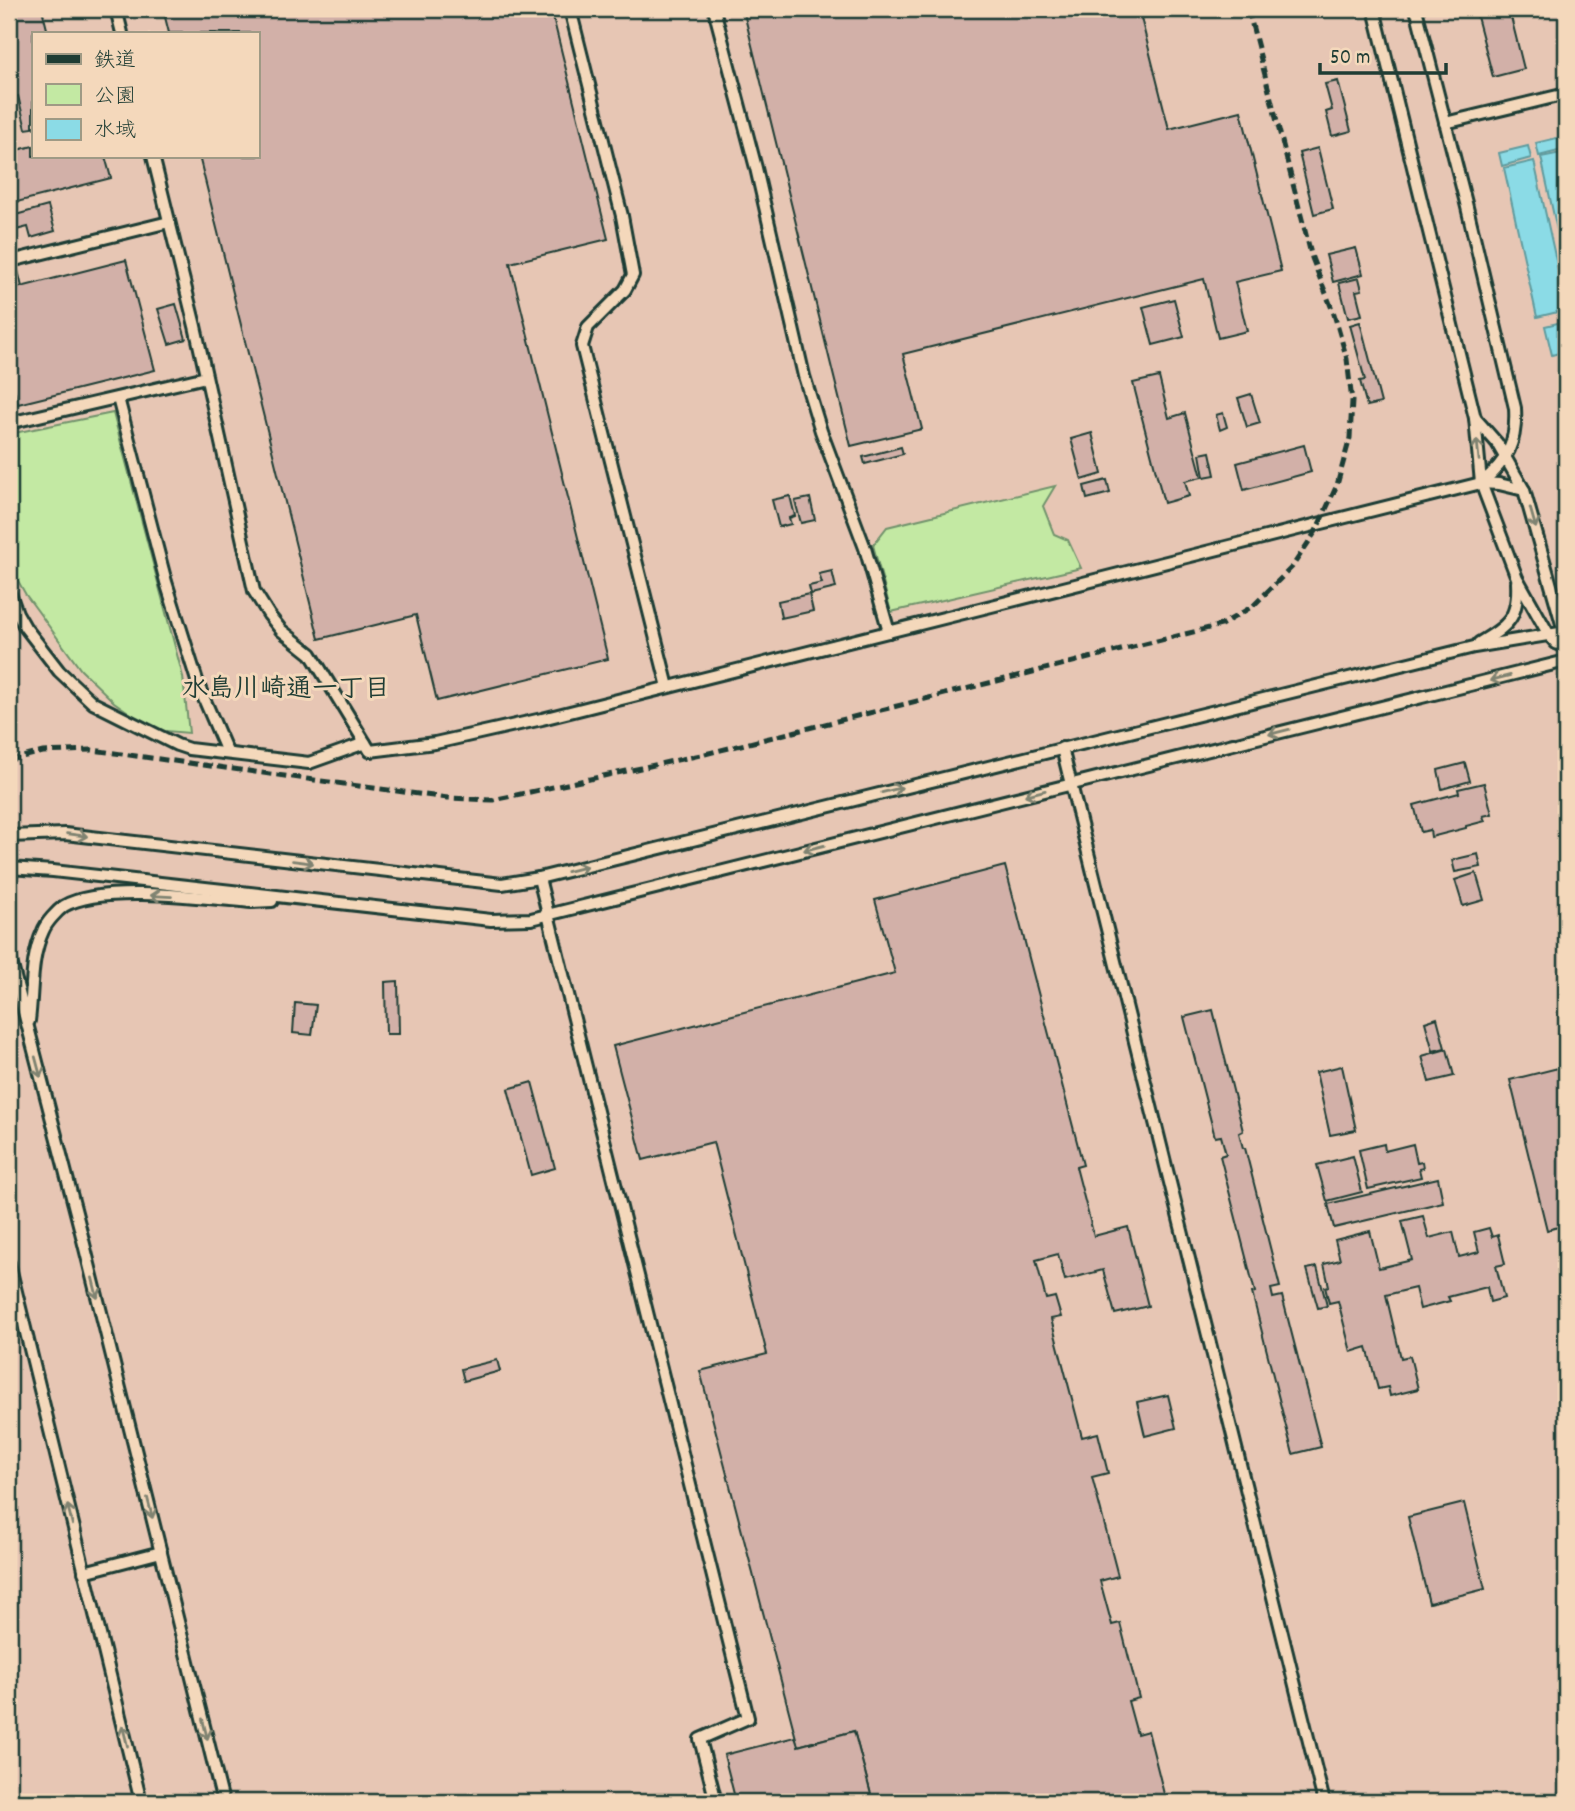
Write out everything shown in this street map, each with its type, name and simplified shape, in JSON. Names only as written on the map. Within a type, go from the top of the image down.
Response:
[{"type":"lane","points":[[116,9],[122,32]]},
{"type":"lane","points":[[570,9],[622,216],[634,275],[625,290],[588,327],[582,346],[668,687]]},
{"type":"lane","points":[[714,9],[756,168],[804,376],[864,548],[889,632]]},
{"type":"lane","points":[[1374,9],[1475,418],[1481,483],[1517,578],[1549,635],[1556,643],[1566,647]]},
{"type":"lane","points":[[1416,9],[1515,408],[1517,429],[1505,457],[1481,483]]},
{"type":"lane","points":[[1445,123],[1566,94]]},
{"type":"lane","points":[[153,158],[254,591],[281,630],[311,654],[370,751],[435,743],[542,719],[1481,483],[1524,490]]},
{"type":"lane","points":[[15,260],[169,222]]},
{"type":"lane","points":[[9,423],[206,377]]},
{"type":"lane","points":[[118,397],[166,582],[199,687],[227,752]]},
{"type":"lane","points":[[9,836],[65,834],[502,884],[540,878],[1474,647],[1566,634],[1524,490],[1497,443],[1475,418]]},
{"type":"lane","points":[[1474,647],[1507,624],[1514,613],[1518,598],[1517,578]]},
{"type":"lane","points":[[9,591],[21,620],[58,671],[93,703],[177,745],[189,749],[309,763],[365,743]]},
{"type":"lane","points":[[9,869],[53,871],[491,920],[513,920],[549,915],[1566,661]]},
{"type":"lane","points":[[1062,748],[1324,1802]]},
{"type":"lane","points":[[540,878],[748,1718],[701,1739],[716,1802]]},
{"type":"lane","points":[[28,1028],[33,963],[44,929],[63,906],[88,898],[127,894],[251,902],[302,899]]},
{"type":"lane","points":[[9,954],[223,1802]]},
{"type":"lane","points":[[9,1263],[141,1802]]},
{"type":"lane","points":[[84,1572],[161,1552]]},
{"type":"shaded area","points":[[9,9],[1566,9],[1566,1802],[9,1802]]},
{"type":"green space","points":[[113,413],[183,677],[189,733],[154,730],[114,702],[81,670],[26,595],[9,565],[9,434]]},
{"type":"green space","points":[[1055,486],[1043,506],[1054,534],[1068,540],[1081,568],[891,612],[873,545],[887,527]]},
{"type":"water","points":[[1565,136],[1566,149],[1539,156],[1536,143]]},
{"type":"water","points":[[1528,146],[1531,158],[1502,166],[1499,153]]},
{"type":"water","points":[[1566,152],[1566,271],[1541,157]]},
{"type":"water","points":[[1534,161],[1566,306],[1566,310],[1537,317],[1504,168]]},
{"type":"water","points":[[1566,321],[1566,351],[1552,355],[1545,326]]},
{"type":"building","points":[[9,9],[42,9],[48,32],[32,32],[32,128],[26,129],[18,96],[9,98]]},
{"type":"building","points":[[163,9],[551,9],[608,239],[510,263],[608,659],[437,701],[416,615],[319,639],[199,158],[259,158],[259,32],[169,32]]},
{"type":"building","points":[[743,9],[1151,9],[1153,15],[1141,18],[1169,129],[1241,111],[1281,271],[1235,282],[1247,331],[1218,338],[1204,279],[903,354],[922,429],[851,446]]},
{"type":"building","points":[[1475,9],[1509,9],[1524,69],[1493,77]]},
{"type":"building","points":[[1338,81],[1351,131],[1332,136],[1326,112],[1332,110],[1325,84]]},
{"type":"building","points":[[32,146],[32,158],[106,158],[111,178],[9,204],[9,152]]},
{"type":"building","points":[[1318,148],[1333,209],[1314,214],[1299,153]]},
{"type":"building","points":[[48,206],[55,231],[31,238],[28,227],[16,230],[12,216]]},
{"type":"building","points":[[9,233],[22,287],[14,289],[9,269]]},
{"type":"building","points":[[1356,248],[1363,274],[1333,282],[1326,255]]},
{"type":"building","points":[[126,260],[155,370],[18,404],[9,366],[9,290]]},
{"type":"building","points":[[1359,278],[1362,290],[1356,291],[1362,315],[1348,318],[1339,283]]},
{"type":"building","points":[[1174,299],[1184,337],[1153,345],[1143,307]]},
{"type":"building","points":[[176,304],[186,339],[169,344],[158,309]]},
{"type":"building","points":[[1360,322],[1381,403],[1367,406],[1360,381],[1365,380],[1350,325]]},
{"type":"building","points":[[1159,377],[1169,418],[1185,413],[1202,477],[1185,481],[1189,496],[1164,503],[1133,383]]},
{"type":"building","points":[[1251,394],[1260,423],[1247,427],[1238,398]]},
{"type":"building","points":[[1223,413],[1227,427],[1220,430],[1216,415]]},
{"type":"building","points":[[1092,433],[1102,474],[1082,480],[1071,439]]},
{"type":"building","points":[[1304,445],[1311,472],[1244,490],[1237,463]]},
{"type":"building","points":[[901,447],[903,454],[865,464],[863,457]]},
{"type":"building","points":[[1210,452],[1215,475],[1204,477],[1200,454]]},
{"type":"building","points":[[1107,480],[1110,493],[1087,499],[1084,486]]},
{"type":"building","points":[[790,496],[795,516],[789,518],[791,524],[779,527],[772,500]]},
{"type":"building","points":[[810,498],[815,520],[801,523],[795,501]]},
{"type":"building","points":[[832,571],[836,588],[811,594],[809,586],[822,583],[819,574]]},
{"type":"building","points":[[809,594],[813,611],[781,618],[778,601]]},
{"type":"building","points":[[1465,763],[1470,781],[1442,789],[1438,770]]},
{"type":"building","points":[[1484,783],[1492,814],[1483,816],[1485,821],[1431,837],[1430,830],[1421,832],[1414,805]]},
{"type":"building","points":[[1478,854],[1481,867],[1455,872],[1452,860]]},
{"type":"building","points":[[1005,866],[1083,1165],[1076,1167],[1094,1236],[1128,1227],[1148,1306],[1115,1314],[1103,1270],[1065,1280],[1058,1254],[1036,1260],[1046,1299],[1055,1297],[1061,1317],[1051,1319],[1082,1437],[1098,1433],[1108,1473],[1092,1477],[1118,1576],[1100,1581],[1112,1625],[1120,1623],[1139,1698],[1128,1701],[1137,1734],[1148,1731],[1166,1802],[873,1802],[854,1731],[798,1746],[700,1371],[767,1354],[713,1142],[643,1160],[613,1046],[895,973],[875,900]]},
{"type":"building","points":[[1476,873],[1484,900],[1463,906],[1455,880]]},
{"type":"building","points":[[398,981],[399,1034],[386,1034],[385,982]]},
{"type":"building","points":[[295,1003],[316,1005],[312,1035],[293,1033]]},
{"type":"building","points":[[1213,1010],[1243,1131],[1239,1133],[1280,1287],[1271,1289],[1273,1298],[1282,1296],[1321,1447],[1293,1454],[1220,1156],[1226,1154],[1221,1136],[1215,1137],[1184,1017]]},
{"type":"building","points":[[1437,1018],[1445,1048],[1433,1051],[1425,1022]]},
{"type":"building","points":[[1447,1049],[1454,1076],[1429,1082],[1422,1056]]},
{"type":"building","points":[[1342,1066],[1356,1130],[1330,1135],[1316,1072]]},
{"type":"building","points":[[1566,1066],[1566,1225],[1547,1230],[1510,1080]]},
{"type":"building","points":[[532,1082],[555,1168],[531,1175],[508,1089]]},
{"type":"building","points":[[1384,1144],[1385,1151],[1413,1144],[1417,1163],[1422,1162],[1423,1168],[1419,1169],[1421,1177],[1368,1189],[1359,1150]]},
{"type":"building","points":[[1353,1156],[1362,1192],[1327,1201],[1317,1165]]},
{"type":"building","points":[[1438,1178],[1443,1202],[1334,1228],[1328,1204]]},
{"type":"building","points":[[1423,1216],[1429,1238],[1453,1232],[1459,1257],[1479,1252],[1474,1232],[1489,1228],[1492,1237],[1498,1235],[1505,1264],[1496,1266],[1504,1298],[1490,1302],[1487,1287],[1448,1297],[1450,1301],[1420,1309],[1415,1288],[1386,1295],[1401,1358],[1410,1356],[1418,1389],[1390,1396],[1388,1387],[1378,1389],[1367,1347],[1351,1352],[1338,1301],[1329,1303],[1325,1287],[1329,1286],[1324,1264],[1340,1260],[1335,1240],[1370,1231],[1379,1268],[1412,1260],[1402,1221]]},
{"type":"building","points":[[1317,1267],[1327,1306],[1318,1308],[1307,1269]]},
{"type":"building","points":[[497,1360],[500,1371],[464,1381],[461,1369]]},
{"type":"building","points":[[1168,1395],[1176,1428],[1145,1436],[1137,1402]]},
{"type":"building","points":[[1464,1503],[1485,1589],[1429,1603],[1408,1517]]},
{"type":"building","points":[[854,1731],[873,1802],[736,1802],[724,1755],[795,1737],[798,1746]]},
{"type":"railway","points":[[9,760],[43,752],[92,750],[448,798],[493,800],[705,754],[1221,625],[1253,606],[1292,567],[1316,531],[1337,485],[1350,438],[1352,401],[1347,359],[1334,314],[1312,258],[1248,9]]},
{"type":"district","name":"水島川崎通一丁目","points":[[286,690]]}]
